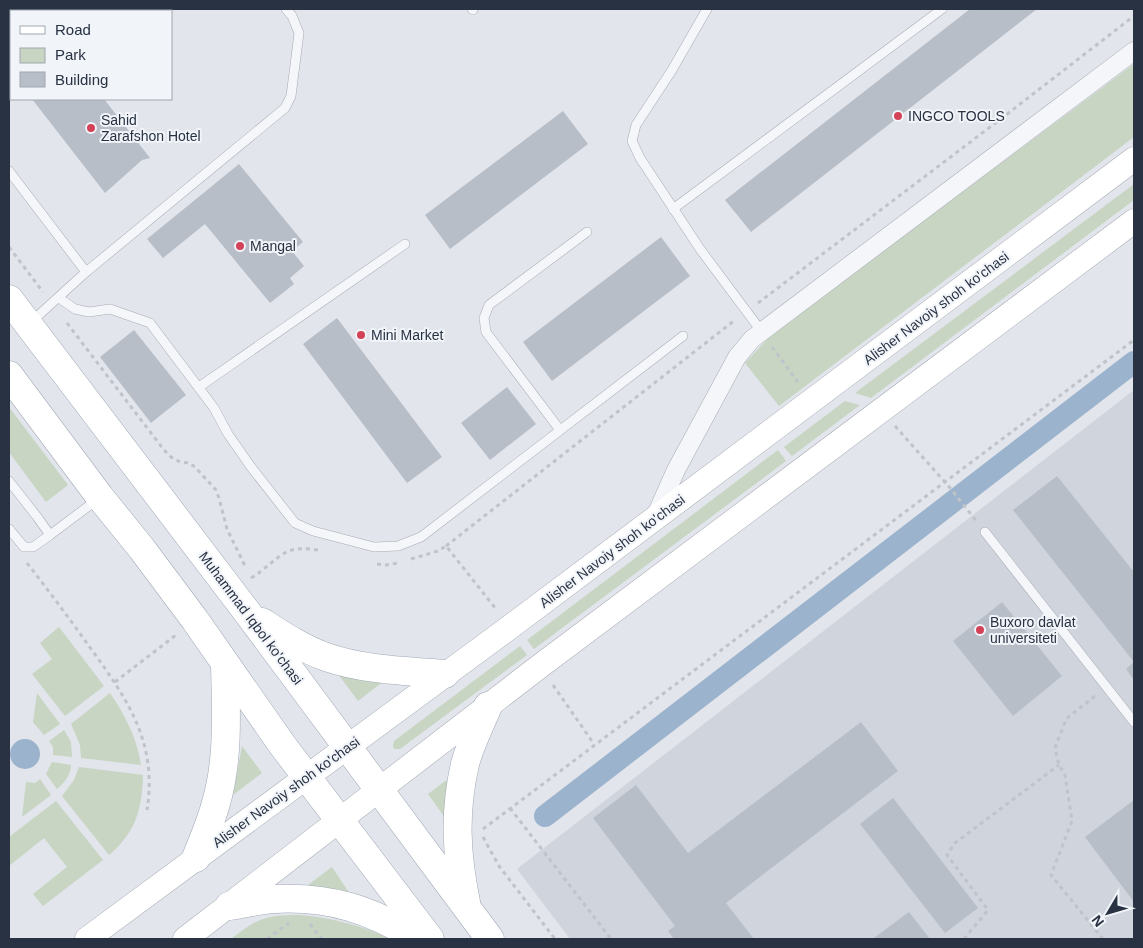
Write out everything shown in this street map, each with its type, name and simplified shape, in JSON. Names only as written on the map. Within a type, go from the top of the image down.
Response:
[{"type":"main road","name":"Alisher Navoiy shoh ko'chasi","points":[[86,939],[655,518],[1134,159]]},
{"type":"main road","points":[[185,939],[488,706],[1134,220]]},
{"type":"main road","name":"Muhammad Iqbol ko'chasi","points":[[9,299],[348,746],[490,939]]},
{"type":"main road","points":[[9,375],[100,497],[166,580],[306,777],[430,939]]},
{"type":"main road","points":[[247,612],[285,637],[326,657],[375,668],[445,674]]},
{"type":"main road","points":[[196,858],[212,816],[221,782],[225,736],[225,664]]},
{"type":"main road","points":[[467,908],[459,869],[456,823],[466,763],[488,706]]},
{"type":"main road","points":[[229,906],[296,899],[332,902],[366,912],[419,939]]},
{"type":"street","points":[[655,518],[676,470],[737,357],[752,339],[1134,51]]},
{"type":"lane","points":[[28,324],[56,301],[86,272],[285,108],[291,96],[299,33],[292,16],[286,9]]},
{"type":"lane","points":[[707,9],[672,70],[636,125],[632,142],[640,158],[700,249],[762,332]]},
{"type":"lane","points":[[673,209],[942,9]]},
{"type":"lane","points":[[9,171],[86,272]]},
{"type":"lane","points":[[560,430],[486,332],[484,318],[489,305],[587,232]]},
{"type":"lane","points":[[199,387],[405,244]]},
{"type":"lane","points":[[56,301],[75,309],[89,312],[110,309],[150,323],[214,408],[228,434],[245,458],[295,523],[374,547],[398,546],[421,537],[682,336]]},
{"type":"lane","points":[[9,481],[50,535]]},
{"type":"lane","points":[[9,529],[24,547],[33,548],[100,497]]},
{"type":"lane","points":[[985,532],[1134,722]]},
{"type":"path","points":[[406,560],[446,546],[746,312],[1134,16]]},
{"type":"path","points":[[9,247],[56,301],[164,450],[172,458],[180,462],[189,463],[195,467],[216,490],[227,529],[251,578],[289,550],[300,547],[328,552]]},
{"type":"path","points":[[762,332],[797,381],[825,391]]},
{"type":"path","points":[[555,939],[499,866],[480,831],[1134,340]]},
{"type":"path","points":[[882,410],[951,489],[964,508]]},
{"type":"path","points":[[446,546],[498,612]]},
{"type":"path","points":[[21,555],[115,682],[137,722],[148,758],[149,796],[147,810]]},
{"type":"path","points":[[371,562],[386,565],[399,562]]},
{"type":"path","points":[[115,682],[178,634]]},
{"type":"path","points":[[553,684],[594,744]]},
{"type":"path","points":[[1103,939],[1051,875],[1072,821],[1065,775],[1059,765],[1055,748],[1066,719],[1107,687]]},
{"type":"path","points":[[964,939],[988,910],[947,855],[955,843],[1059,765]]},
{"type":"path","points":[[510,808],[611,939]]},
{"type":"path","points":[[308,921],[322,939]]},
{"type":"shaded area","name":"Buxoro davlat universiteti","points":[[1134,390],[1134,939],[570,939],[517,869]]},
{"type":"green space","points":[[1134,64],[1134,137],[779,406],[745,363],[775,331]]},
{"type":"green space","points":[[1134,184],[1134,200],[871,398],[855,393]]},
{"type":"green space","points":[[845,401],[860,405],[792,456],[784,447]]},
{"type":"green space","points":[[9,407],[68,485],[46,502],[9,452]]},
{"type":"green space","points":[[778,450],[786,461],[534,649],[527,640]]},
{"type":"green space","points":[[59,627],[104,686],[65,716],[32,674],[52,659],[40,643]]},
{"type":"green space","points":[[520,646],[527,655],[400,749],[394,749],[394,741]]},
{"type":"green space","points":[[338,674],[384,681],[358,701]]},
{"type":"green space","points":[[37,693],[60,724],[44,735],[33,722]]},
{"type":"green space","points":[[110,693],[130,727],[137,745],[141,765],[81,758],[80,745],[71,724]]},
{"type":"green space","points":[[64,730],[71,742],[72,757],[53,755],[53,747],[49,741]]},
{"type":"green space","points":[[242,746],[262,773],[233,795]]},
{"type":"green space","points":[[52,762],[71,765],[67,778],[57,789],[46,774]]},
{"type":"green space","points":[[79,767],[143,775],[141,799],[136,819],[126,838],[109,855],[62,796],[74,780]]},
{"type":"green space","points":[[452,776],[446,819],[428,794]]},
{"type":"green space","points":[[40,779],[51,795],[22,817],[26,782],[35,783]]},
{"type":"green space","points":[[56,801],[103,860],[43,906],[33,894],[67,867],[44,838],[9,866],[9,837]]},
{"type":"green space","points":[[332,867],[350,894],[304,888]]},
{"type":"green space","points":[[300,915],[346,923],[390,939],[231,939],[248,926],[263,919]]},
{"type":"water","points":[[25,739],[36,743],[40,754],[36,765],[25,769],[14,765],[10,754],[14,743]]},
{"type":"building","points":[[9,9],[22,9],[10,10],[9,81]]},
{"type":"building","points":[[76,9],[144,10],[77,10]]},
{"type":"building","points":[[970,9],[1037,9],[751,232],[725,200]]},
{"type":"building","name":"Sahid Zarafshon Hotel","points":[[33,100],[105,100],[150,158],[142,160],[105,193]]},
{"type":"building","points":[[563,111],[588,144],[450,249],[425,215]]},
{"type":"building","points":[[239,164],[303,242],[292,251],[304,266],[290,278],[294,284],[270,303],[205,224],[163,258],[147,239]]},
{"type":"building","points":[[661,237],[690,276],[552,381],[523,342]]},
{"type":"building","points":[[337,318],[442,457],[407,483],[303,344]]},
{"type":"building","points":[[134,330],[186,395],[151,423],[100,357]]},
{"type":"building","points":[[507,387],[536,424],[490,460],[461,423]]},
{"type":"building","points":[[1057,476],[1134,572],[1134,662],[1013,510]]},
{"type":"building","points":[[1002,602],[1062,676],[1013,716],[953,641]]},
{"type":"building","points":[[1134,662],[1134,680],[1126,669]]},
{"type":"building","points":[[861,722],[898,771],[726,903],[754,939],[674,939],[668,931],[675,926],[593,818],[636,785],[688,853]]},
{"type":"building","points":[[893,798],[978,908],[945,933],[860,824]]},
{"type":"building","points":[[1134,800],[1134,902],[1085,837]]},
{"type":"building","points":[[909,912],[930,939],[874,938]]},
{"type":"waterway","points":[[545,816],[1134,362]]},
{"type":"place","name":"INGCO TOOLS","points":[[898,116]]},
{"type":"place","name":"Sahid Zarafshon Hotel","points":[[91,128]]},
{"type":"place","name":"Mangal","points":[[240,246]]},
{"type":"place","name":"Mini Market","points":[[361,335]]},
{"type":"place","name":"Buxoro davlat universiteti","points":[[980,630]]}]
